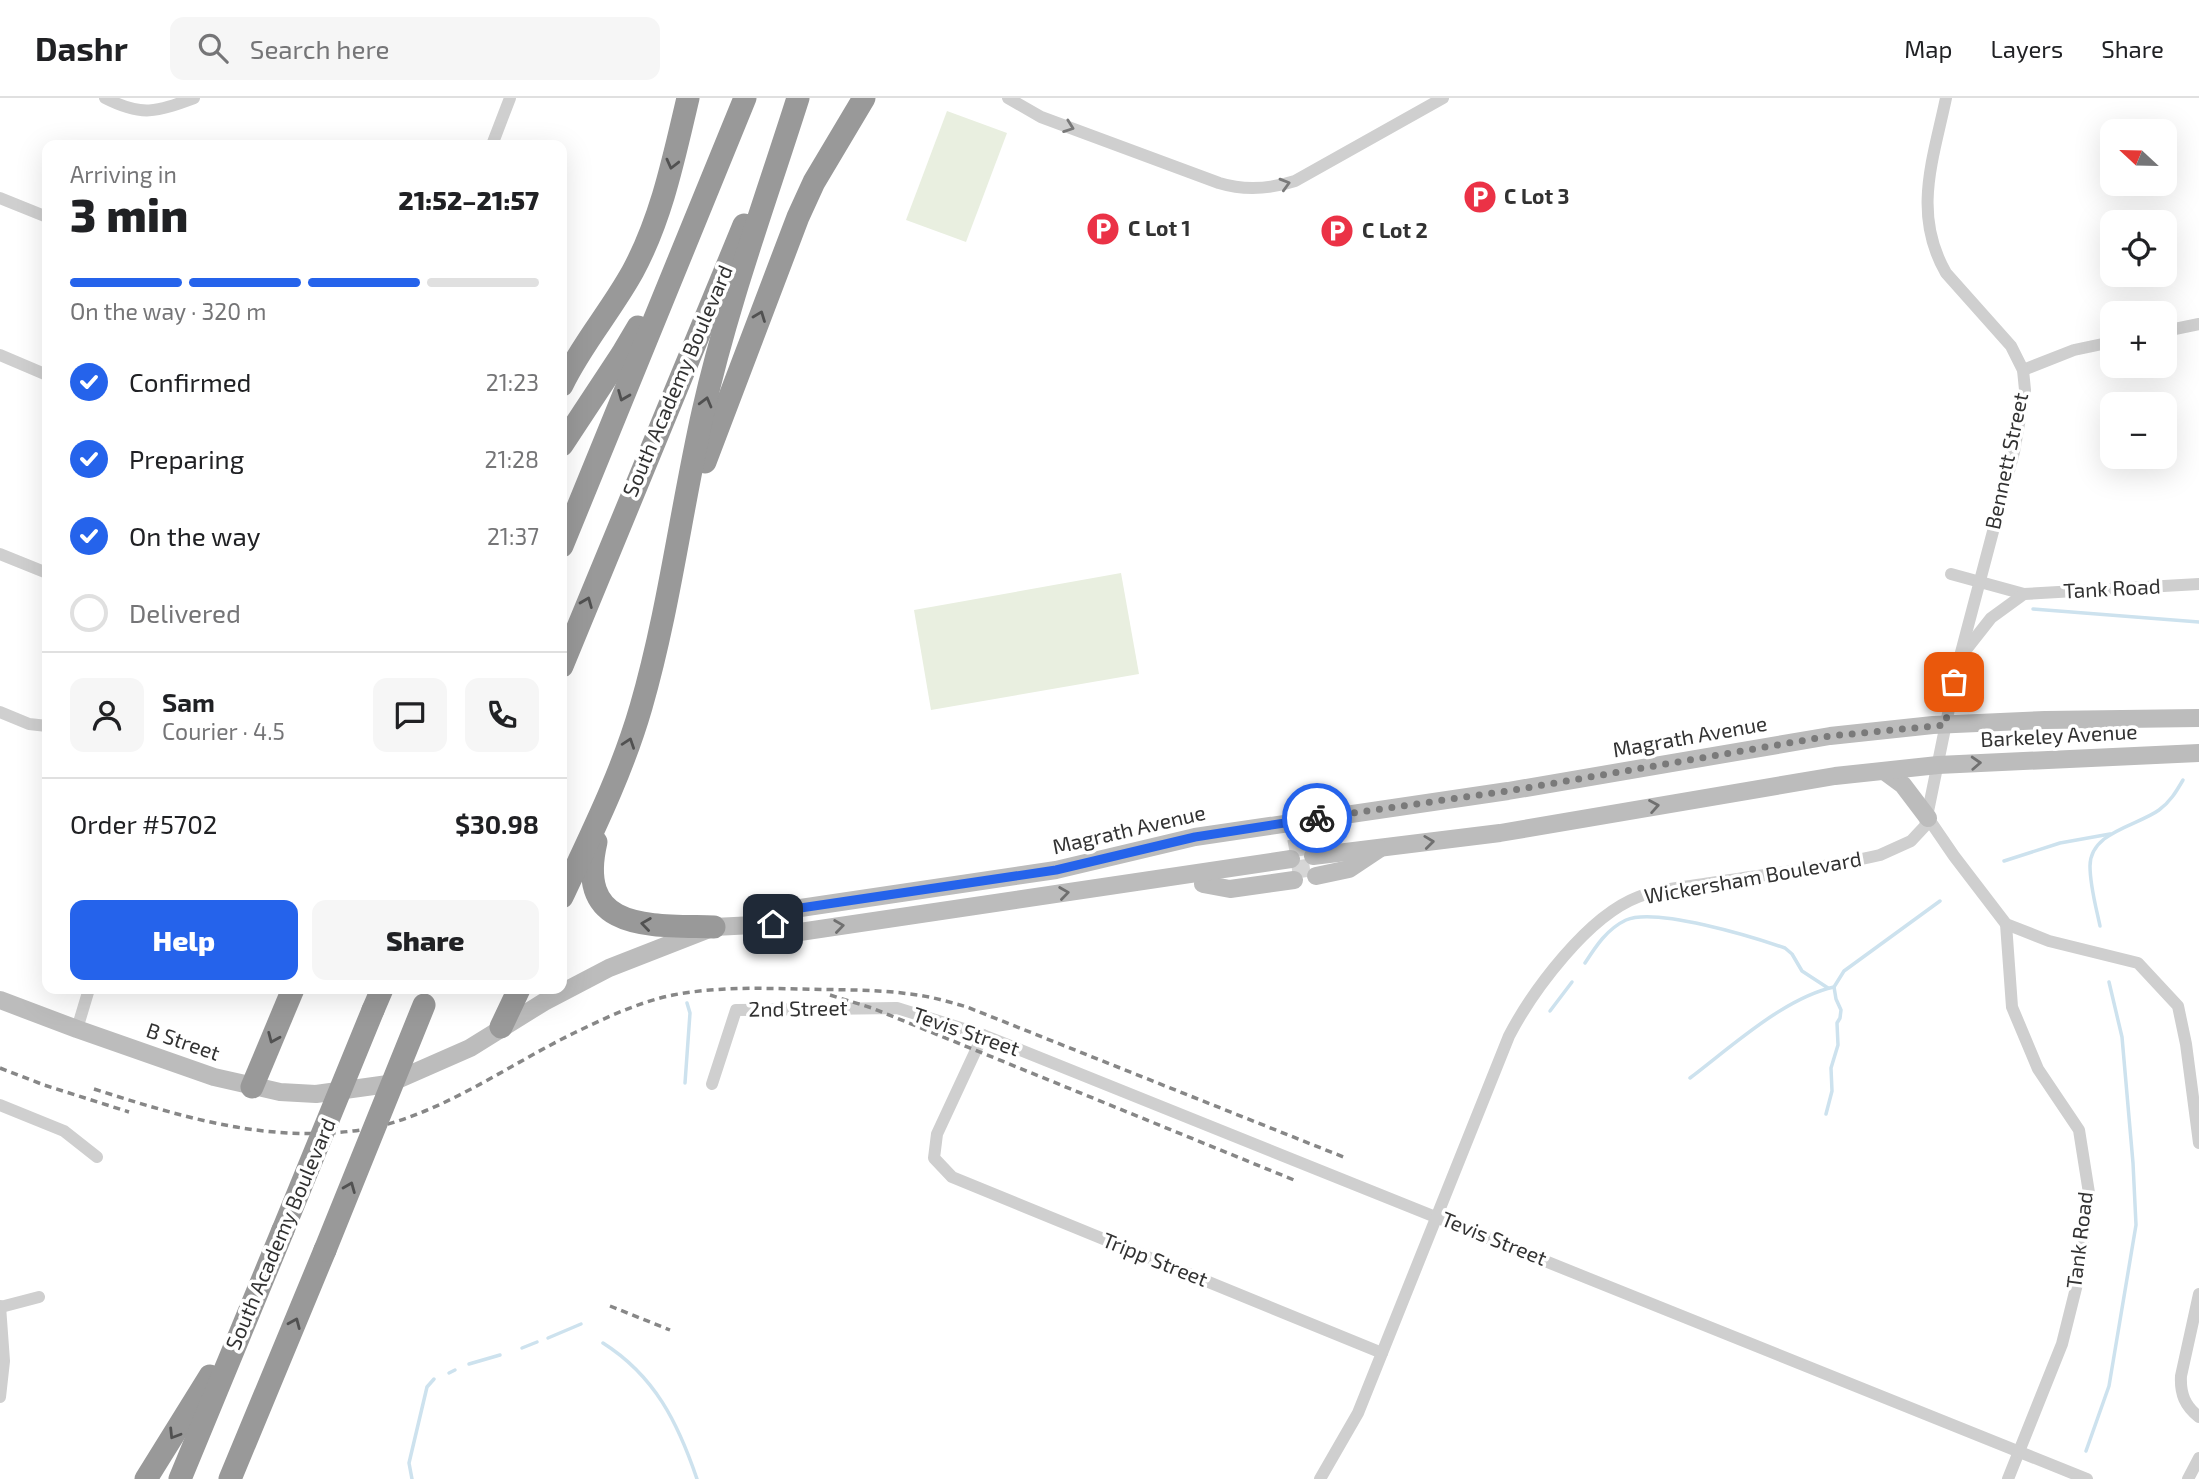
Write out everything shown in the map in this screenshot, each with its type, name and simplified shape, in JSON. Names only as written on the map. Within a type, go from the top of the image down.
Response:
[{"type":"highway","points":[[567,376],[646,246],[667,184],[688,98]]},
{"type":"highway","name":"South Academy Boulevard","points":[[567,534],[745,98]]},
{"type":"highway","points":[[567,886],[604,806],[641,709],[660,637],[703,411],[720,347],[797,98]]},
{"type":"highway","name":"South Academy Boulevard","points":[[567,654],[797,98]]},
{"type":"highway","points":[[678,541],[798,217],[814,183],[864,98]]},
{"type":"highway","points":[[567,437],[622,354],[694,219]]},
{"type":"highway","points":[[604,806],[590,866],[599,901],[630,922],[714,928]]},
{"type":"highway","points":[[252,1087],[291,994]]},
{"type":"highway","points":[[501,1027],[517,994]]},
{"type":"highway","name":"South Academy Boulevard","points":[[180,1479],[378,996]]},
{"type":"highway","points":[[230,1479],[428,997]]},
{"type":"highway","points":[[146,1479],[247,1313]]},
{"type":"highway","points":[[242,1479],[268,1385]]},
{"type":"main road","name":"Magrath Avenue","points":[[567,991],[609,968],[714,928],[773,924],[787,910],[1056,870],[1195,837],[1508,791],[1830,736],[1945,725],[2199,718]]},
{"type":"main road","name":"Barkeley Avenue","points":[[1382,847],[1349,869],[1314,861],[1353,841],[1382,847],[1500,833],[1818,779],[1938,765],[2199,753]]},
{"type":"main road","points":[[1884,771],[1903,785],[1928,818]]},
{"type":"main road","points":[[773,924],[793,933],[1172,877],[1291,864],[1230,888],[1172,877]]},
{"type":"main road","name":"Magrath Avenue","points":[[359,1089],[388,1084],[430,1067],[470,1048],[501,1027],[561,994]]},
{"type":"main road","name":"B Street","points":[[0,1000],[214,1077],[252,1087],[316,1094],[359,1089]]},
{"type":"street","points":[[105,98],[127,109],[158,111],[194,98]]},
{"type":"street","points":[[494,140],[510,98]]},
{"type":"street","points":[[1008,98],[1041,117],[1219,183],[1245,188],[1276,187],[1295,181],[1443,98]]},
{"type":"street","name":"Bennett Street","points":[[1945,98],[1927,187],[1926,208],[1931,236],[1946,273],[2011,346],[2023,370],[2025,390],[1945,725]]},
{"type":"street","points":[[0,198],[42,215]]},
{"type":"street","points":[[2177,329],[2199,324]]},
{"type":"street","points":[[2023,370],[2074,350],[2100,345]]},
{"type":"street","points":[[0,355],[42,373]]},
{"type":"street","points":[[0,554],[42,571]]},
{"type":"street","name":"Tank Road","points":[[1951,574],[2024,594],[2199,584]]},
{"type":"street","points":[[1959,660],[1991,618],[2024,594]]},
{"type":"street","points":[[0,712],[29,724],[42,725]]},
{"type":"street","points":[[1945,725],[1928,818],[2006,924],[2049,941],[2138,963],[2178,1006],[2186,1044],[2199,1143]]},
{"type":"street","name":"Wickersham Boulevard","points":[[1320,1479],[1349,1433],[1509,1036],[1538,987],[1602,918],[1624,904],[1654,892],[1880,855],[1917,837],[1926,826],[1928,818]]},
{"type":"street","name":"Tank Road","points":[[2006,924],[2012,1007],[2038,1069],[2079,1130],[2089,1193],[2078,1280],[2062,1344],[2008,1479]]},
{"type":"street","points":[[77,1029],[88,994]]},
{"type":"street","name":"Tevis Street","points":[[897,1008],[983,1035],[2088,1479]]},
{"type":"street","name":"2nd Street","points":[[712,1084],[736,1010],[897,1008]]},
{"type":"street","name":"Tripp Street","points":[[983,1035],[937,1133],[934,1158],[952,1177],[1382,1353]]},
{"type":"street","points":[[0,1105],[64,1131],[97,1157]]},
{"type":"street","points":[[2199,1294],[2180,1389],[2188,1408],[2199,1417]]},
{"type":"street","points":[[0,1397],[0,1307],[39,1297]]},
{"type":"street","points":[[2188,1479],[2199,1458]]},
{"type":"green space","points":[[947,111],[1007,133],[966,242],[906,220]]},
{"type":"green space","points":[[1121,573],[1139,674],[931,710],[914,610]]},
{"type":"waterway","points":[[2033,609],[2199,622]]},
{"type":"waterway","points":[[2100,926],[2091,881],[2092,854],[2098,845],[2116,831],[2150,816],[2163,807],[2183,780]]},
{"type":"waterway","points":[[2004,861],[2060,843],[2110,834]]},
{"type":"waterway","points":[[1690,1078],[1777,1012],[1815,993],[1834,987],[1844,971],[1940,901]]},
{"type":"waterway","points":[[1585,963],[1602,938],[1619,924],[1640,917],[1659,917],[1705,925],[1785,948],[1802,971],[1828,988]]},
{"type":"waterway","points":[[1550,1011],[1572,982]]},
{"type":"waterway","points":[[2086,1451],[2109,1386],[2136,1225],[2122,1037],[2109,982]]},
{"type":"waterway","points":[[1826,1114],[1832,1091],[1831,1068],[1838,1045],[1837,1023],[1841,1010],[1834,987]]},
{"type":"waterway","points":[[685,1083],[690,1013],[687,1003]]},
{"type":"waterway","points":[[548,1338],[581,1324]]},
{"type":"waterway","points":[[522,1348],[537,1342]]},
{"type":"waterway","points":[[603,1343],[637,1370],[651,1386],[673,1420],[697,1479]]},
{"type":"waterway","points":[[469,1364],[500,1355]]},
{"type":"waterway","points":[[449,1373],[455,1370]]},
{"type":"waterway","points":[[412,1479],[409,1463],[427,1387],[434,1379]]},
{"type":"tunnel","points":[[1289,849],[1311,845]]},
{"type":"tunnel","points":[[1292,870],[1314,867]]},
{"type":"railway","points":[[94,1089],[189,1117],[253,1130],[286,1133],[353,1131],[382,1126],[439,1105],[574,1033],[622,1011],[660,998],[689,992],[736,989],[869,990],[917,995],[967,1007],[1346,1158]]},
{"type":"railway","points":[[830,995],[872,1008],[1294,1180]]},
{"type":"railway","points":[[0,1068],[129,1112]]},
{"type":"railway","points":[[610,1306],[670,1330]]},
{"type":"way so far","points":[[1317,818],[1508,791],[1830,736],[1945,725],[1954,682]]},
{"type":"place","name":"C Lot 3","points":[[1480,197]]},
{"type":"place","name":"C Lot 1","points":[[1103,229]]},
{"type":"place","name":"C Lot 2","points":[[1337,231]]},
{"type":"route","points":[[773,924],[787,910],[1056,870],[1195,837],[1317,818]]}]
